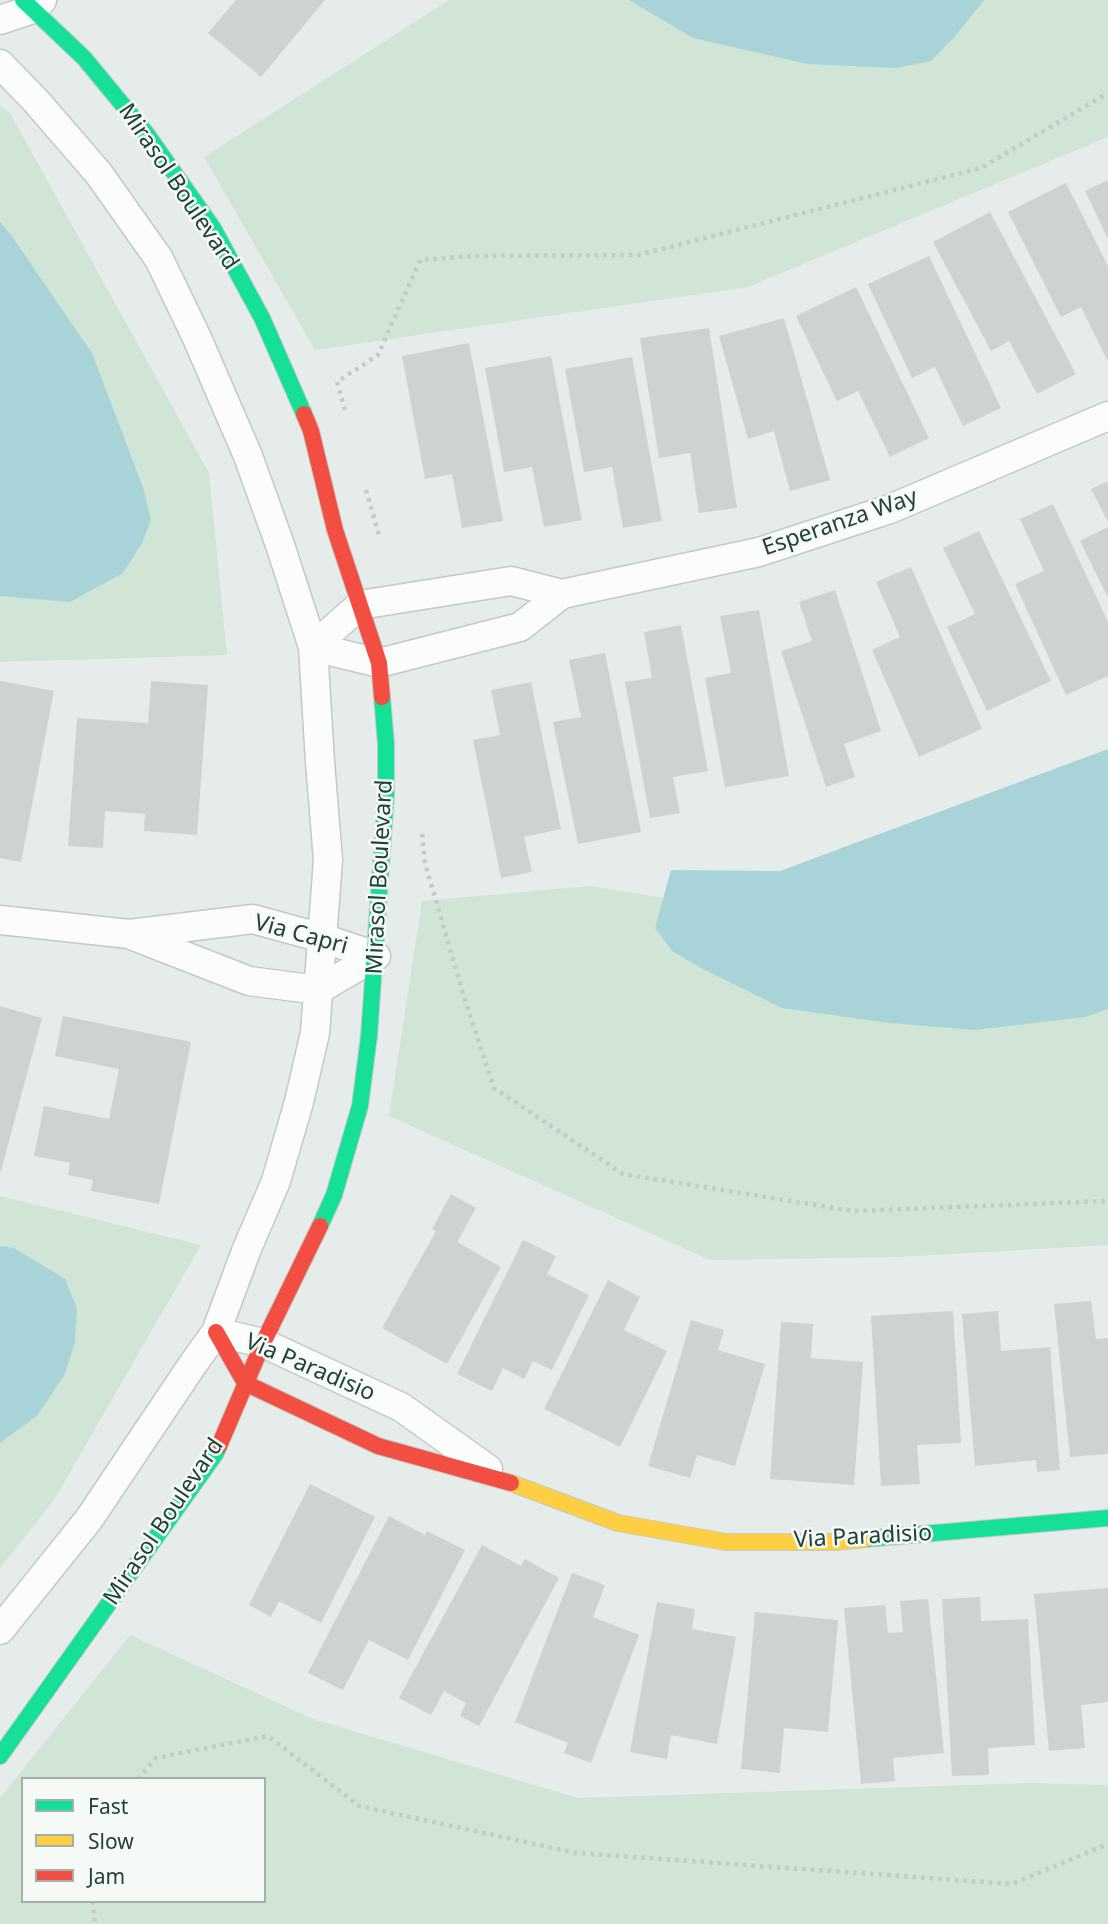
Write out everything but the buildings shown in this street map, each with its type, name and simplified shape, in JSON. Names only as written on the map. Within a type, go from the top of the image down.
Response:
[{"type":"street","points":[[0,20],[33,3]]},
{"type":"street","name":"Mirasol Boulevard","points":[[0,1756],[216,1453],[263,1343],[334,1195],[360,1106],[363,1083],[376,956],[386,794],[386,744],[379,663],[335,530],[312,432],[262,317],[212,229],[146,133],[84,58],[33,3]]},
{"type":"street","points":[[0,64],[99,174],[159,259],[197,338],[248,456],[313,647],[328,860],[315,1033],[299,1102],[276,1181],[216,1332],[89,1519],[0,1630]]},
{"type":"street","name":"Esperanza Way","points":[[313,647],[379,663],[520,626],[562,594],[759,552],[890,509],[1108,416]]},
{"type":"street","name":"Esperanza Way","points":[[360,605],[511,581],[562,594]]},
{"type":"street","points":[[313,647],[360,605]]},
{"type":"street","name":"Via Capri","points":[[0,920],[129,934],[253,919],[376,956]]},
{"type":"street","name":"Via Capri","points":[[129,934],[249,981],[318,990],[376,956]]},
{"type":"street","name":"Via Paradisio","points":[[216,1332],[263,1343],[401,1407],[501,1479]]},
{"type":"street","name":"Via Paradisio","points":[[216,1332],[246,1383],[378,1446],[501,1479],[618,1523],[726,1542],[836,1542],[1108,1518]]},
{"type":"path","points":[[347,420],[337,382],[378,355],[420,260],[473,256],[638,255],[981,168],[1108,93]]},
{"type":"path","points":[[365,484],[379,535]]},
{"type":"path","points":[[421,821],[425,863],[494,1088],[623,1174],[853,1211],[1108,1201]]},
{"type":"path","points":[[140,1777],[156,1758],[268,1737],[359,1806],[577,1853],[1012,1884],[1108,1844]]},
{"type":"path","points":[[93,1903],[95,1924]]},
{"type":"green space","points":[[449,0],[1108,0],[1108,137],[748,287],[315,350],[204,157]]},
{"type":"green space","points":[[0,106],[10,113],[209,473],[227,655],[0,662]]},
{"type":"green space","points":[[1108,883],[1108,1245],[898,1257],[710,1260],[389,1116],[422,901],[591,886],[977,950]]},
{"type":"green space","points":[[0,1196],[201,1245],[54,1500],[0,1568]]},
{"type":"green space","points":[[130,1635],[313,1719],[578,1798],[1030,1783],[1108,1785],[1108,1924],[0,1924],[0,1798]]},
{"type":"water","points":[[629,0],[984,0],[931,61],[896,68],[808,64],[693,38]]},
{"type":"water","points":[[0,222],[92,353],[144,490],[151,520],[142,543],[123,573],[70,602],[0,596]]},
{"type":"water","points":[[1108,749],[1108,1009],[1085,1017],[975,1030],[890,1023],[782,1008],[672,951],[655,928],[671,870],[780,871]]},
{"type":"water","points":[[0,1246],[14,1248],[65,1279],[77,1308],[75,1342],[65,1374],[37,1416],[0,1443]]},
{"type":"traffic: fast","points":[[23,0],[84,58],[146,133],[213,228],[262,318],[304,414]]},
{"type":"traffic: fast","points":[[320,1226],[334,1195],[360,1106],[369,1036],[386,794],[382,697]]},
{"type":"traffic: fast","points":[[0,1756],[219,1446]]},
{"type":"traffic: fast","points":[[865,1539],[1108,1518]]},
{"type":"traffic: slow","points":[[511,1483],[618,1523],[726,1542],[836,1542],[865,1539]]},
{"type":"traffic: jam","points":[[304,414],[311,431],[335,530],[379,663],[382,697]]},
{"type":"traffic: jam","points":[[219,1446],[263,1343],[320,1226]]},
{"type":"traffic: jam","points":[[216,1332],[245,1383],[378,1446],[511,1483]]}]
